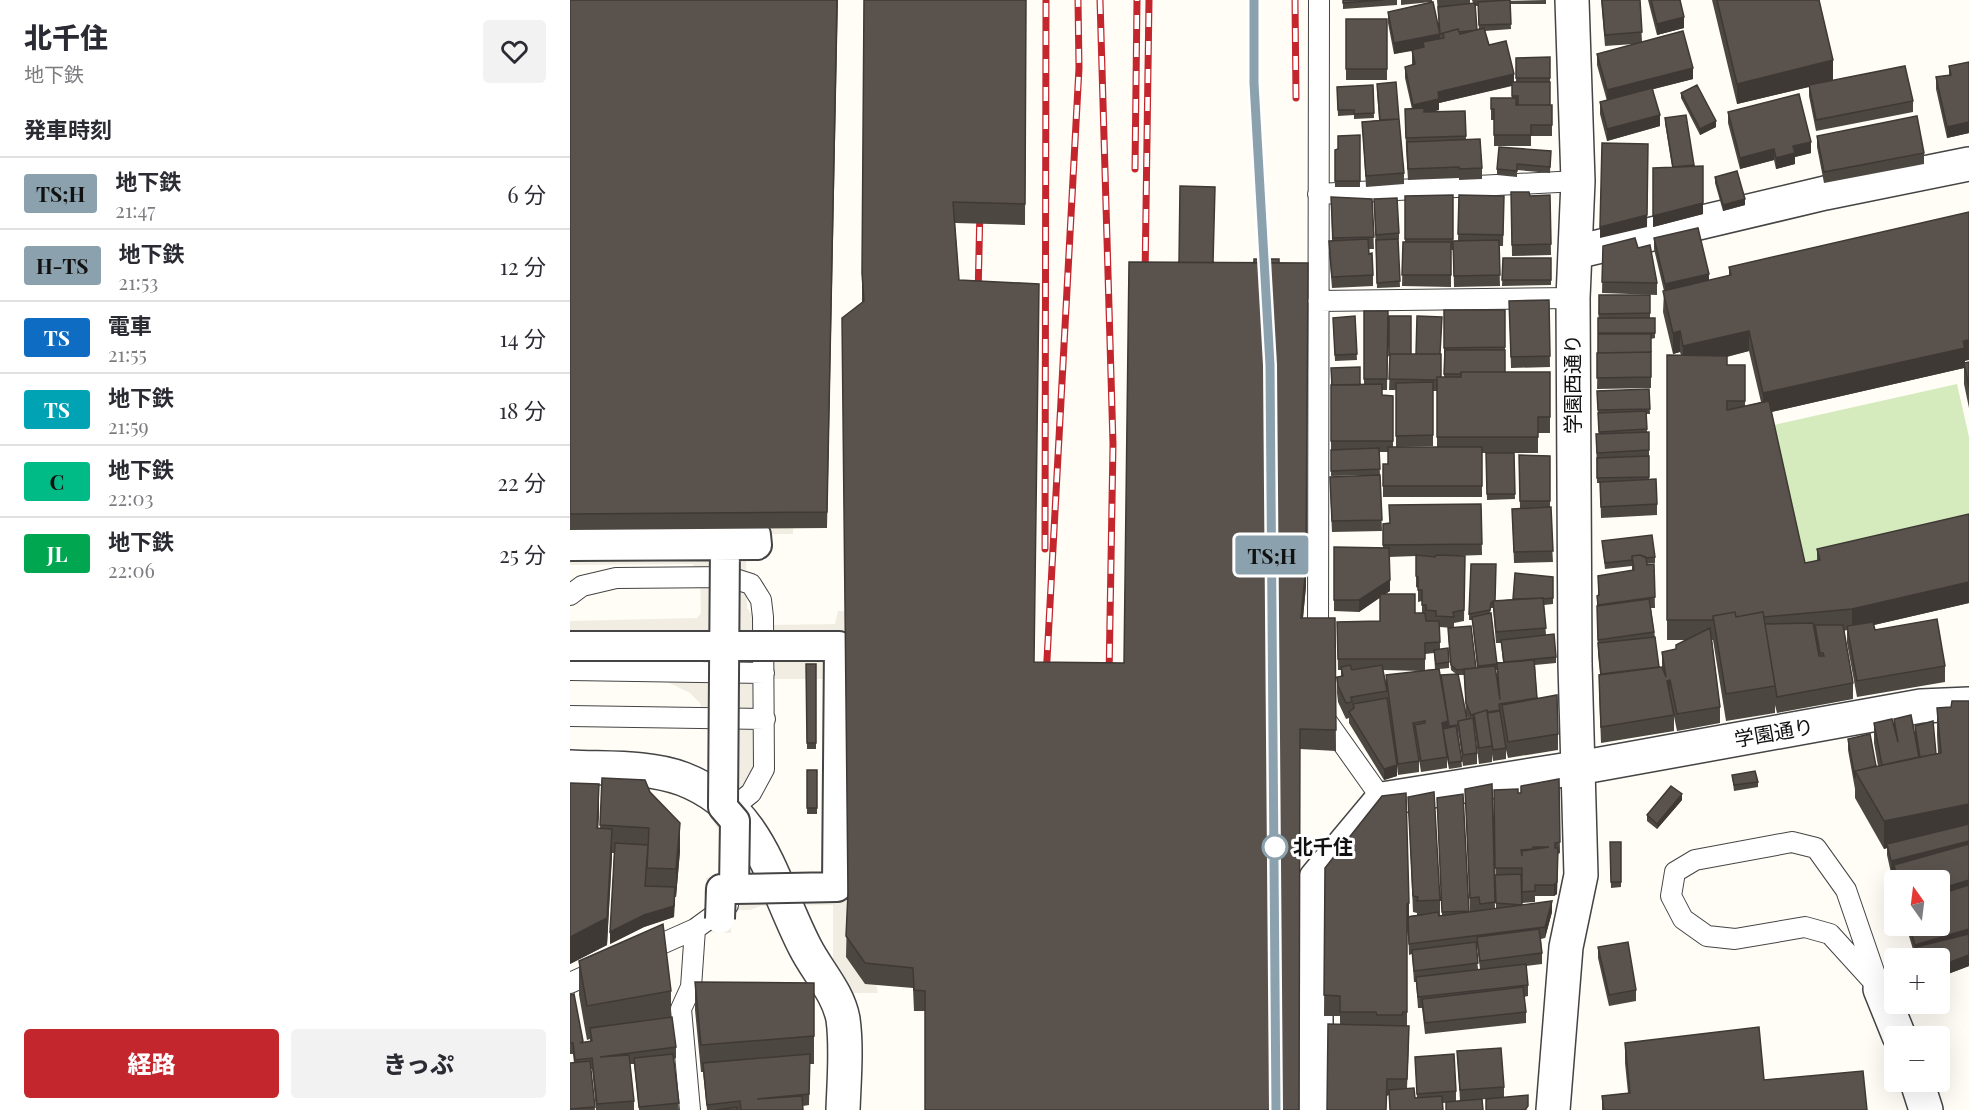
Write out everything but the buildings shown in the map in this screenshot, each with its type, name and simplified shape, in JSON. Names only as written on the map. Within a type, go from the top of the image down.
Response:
[{"type":"street","name":"学園西通り","points":[[1553,1110],[1566,947],[1581,875],[1580,768],[1575,664],[1573,298],[1578,182],[1572,0]]},
{"type":"street","points":[[1576,252],[1825,193],[1969,164]]},
{"type":"street","points":[[570,535],[756,535],[757,545],[570,546]]},
{"type":"street","points":[[729,545],[729,652],[723,807],[734,815],[754,837],[771,868],[799,935],[837,998],[845,1039],[843,1110]]},
{"type":"street","points":[[570,646],[729,652]]},
{"type":"street","points":[[570,661],[839,646],[837,887],[721,889],[708,924]]},
{"type":"street","name":"学園通り","points":[[1382,799],[1580,768],[1921,706],[1969,704]]},
{"type":"street","points":[[570,767],[658,773],[682,779],[734,815]]},
{"type":"street","points":[[1316,1110],[1316,878],[1382,799]]},
{"type":"street","points":[[734,815],[734,889]]},
{"type":"street","points":[[1880,989],[1895,1026]]},
{"type":"street","points":[[1920,1092],[1926,1110]]},
{"type":"lane","points":[[1317,666],[1319,0]]},
{"type":"lane","points":[[1318,194],[1578,182]]},
{"type":"lane","points":[[1318,301],[1573,298]]},
{"type":"lane","points":[[570,596],[582,586],[616,578],[738,578],[751,584],[761,600],[765,719],[764,769],[751,794],[734,815]]},
{"type":"lane","points":[[570,670],[764,673]]},
{"type":"lane","points":[[1317,697],[1317,707],[1382,799]]},
{"type":"lane","points":[[570,716],[765,719]]},
{"type":"lane","points":[[1792,842],[1816,848],[1846,890],[1869,949],[1880,989],[1830,934],[1805,927],[1735,939],[1707,936],[1683,919],[1671,896],[1675,872],[1695,860],[1792,842]]},
{"type":"lane","points":[[570,983],[708,924],[771,868]]},
{"type":"lane","points":[[690,1110],[681,1008],[691,987],[708,924]]},
{"type":"green space","points":[[1957,384],[1969,437],[1969,533],[1806,569],[1774,425]]},
{"type":"shaded area","points":[[570,515],[793,518],[793,534],[770,534],[746,558],[747,608],[755,618],[768,625],[835,624],[838,611],[845,611],[847,768],[836,679],[761,679],[753,683],[753,870],[760,876],[833,875],[835,772],[878,993],[846,993],[833,969],[833,905],[761,906],[750,910],[732,910],[731,933],[710,932],[711,900],[704,894],[705,883],[706,878],[720,875],[720,832],[709,815],[708,731],[700,703],[690,693],[663,680],[570,681],[570,621],[697,618],[701,613],[700,571],[692,564],[570,565]]},
{"type":"railway","points":[[1045,549],[1046,0]]},
{"type":"railway","points":[[1046,678],[1079,68],[1078,0]]},
{"type":"railway","points":[[1100,0],[1113,444],[1109,678]]},
{"type":"railway","points":[[1135,169],[1137,0]]},
{"type":"railway","points":[[1145,279],[1149,0]]},
{"type":"railway","points":[[1254,0],[1254,83],[1266,276]]},
{"type":"railway","points":[[1295,0],[1296,98]]},
{"type":"railway","points":[[978,297],[980,207]]},
{"type":"metro line","name":"TS;H","points":[[1254,0],[1254,83],[1270,365],[1276,1110]]},
{"type":"place","name":"北千住","points":[[1275,847]]}]
